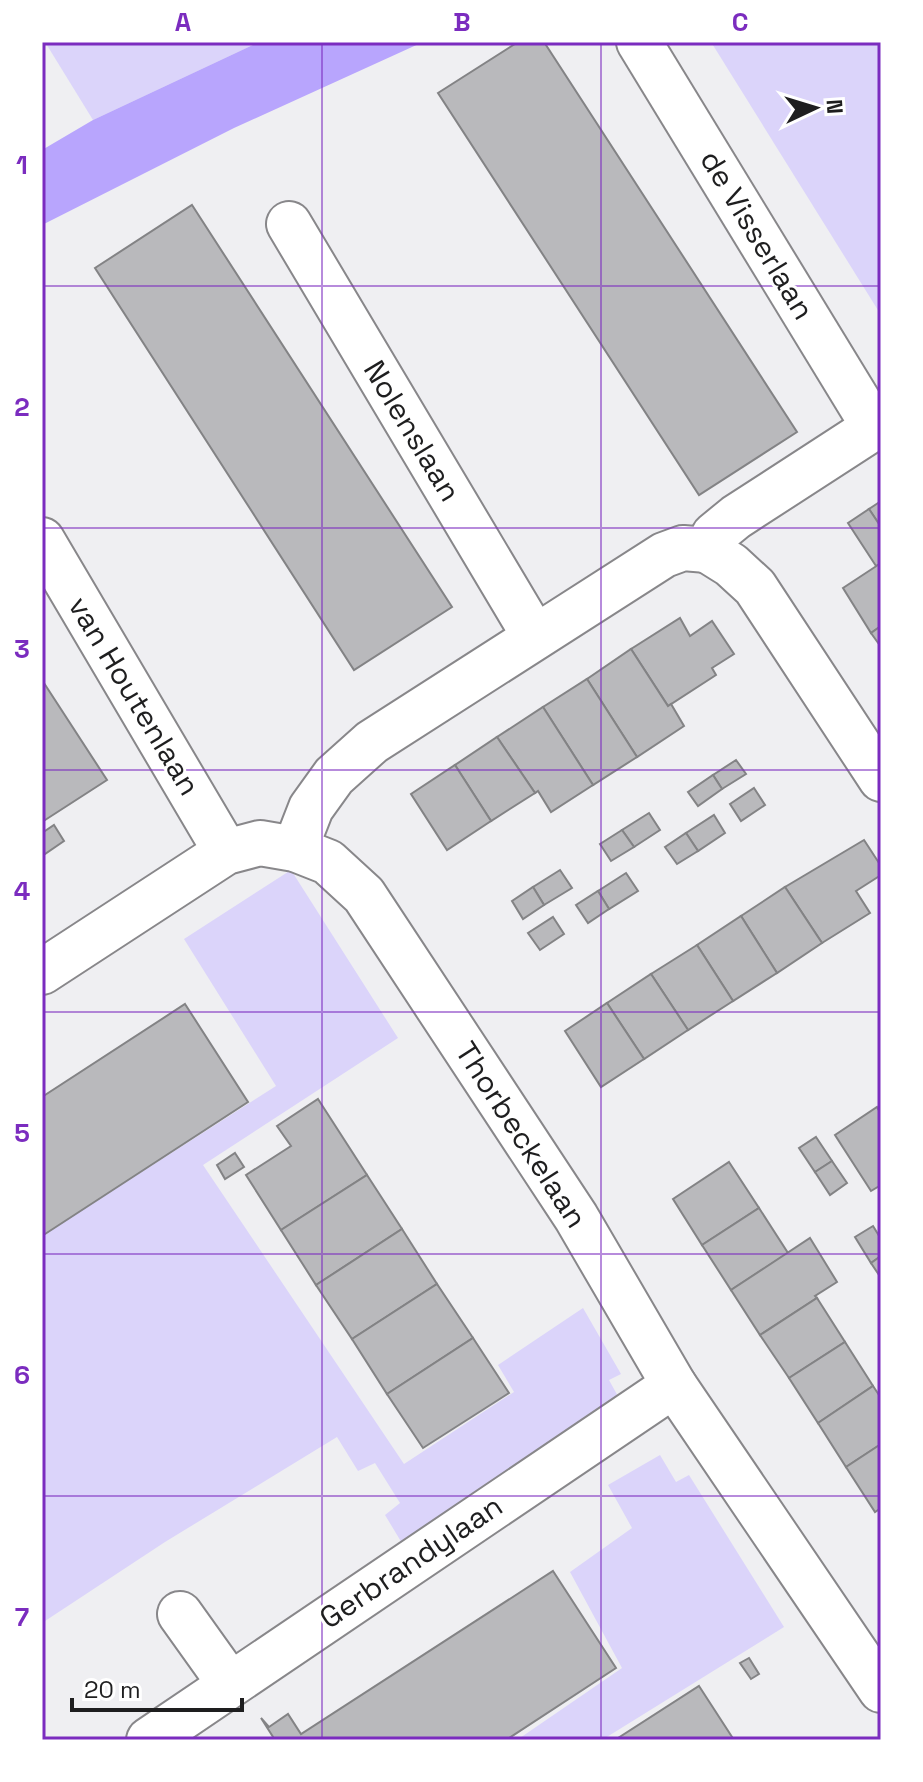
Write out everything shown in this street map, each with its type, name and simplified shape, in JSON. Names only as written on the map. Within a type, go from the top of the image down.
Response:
[{"type":"street","name":"de Visserlaan","points":[[639,42],[878,425]]},
{"type":"street","name":"Nolenslaan","points":[[289,224],[535,637]]},
{"type":"street","points":[[707,550],[714,535],[736,517],[878,425]]},
{"type":"street","name":"van Houtenlaan","points":[[42,540],[226,852]]},
{"type":"street","points":[[295,849],[311,808],[334,776],[372,742],[664,555],[683,548],[707,550],[731,565],[755,587],[881,779]]},
{"type":"street","name":"Thorbeckelaan","points":[[42,972],[226,852],[260,843],[295,849],[328,862],[364,895],[576,1217],[674,1385],[879,1681]]},
{"type":"street","name":"Gerbrandylaan","points":[[149,1740],[674,1385]]},
{"type":"street","points":[[180,1614],[230,1684]]},
{"type":"shaded area","points":[[45,42],[259,42],[93,120]]},
{"type":"shaded area","points":[[259,42],[423,42],[234,128],[42,225],[42,150],[93,120]]},
{"type":"shaded area","points":[[711,42],[881,42],[881,315]]},
{"type":"shaded area","points":[[291,870],[398,1038],[203,1165],[404,1464],[514,1392],[498,1365],[583,1308],[621,1374],[609,1380],[625,1409],[408,1553],[385,1515],[400,1503],[375,1463],[358,1471],[337,1437],[165,1542],[42,1623],[42,1236],[276,1086],[184,939]]},
{"type":"shaded area","points":[[660,1455],[676,1482],[689,1475],[784,1627],[602,1740],[517,1740],[622,1668],[570,1572],[632,1528],[608,1485]]},
{"type":"building","points":[[518,42],[544,42],[797,432],[699,495],[438,93]]},
{"type":"building","points":[[192,205],[452,607],[354,670],[95,268]]},
{"type":"building","points":[[881,501],[881,527],[869,509]]},
{"type":"building","points":[[869,509],[881,527],[881,563],[876,566],[848,523]]},
{"type":"building","points":[[881,563],[881,626],[871,633],[843,588]]},
{"type":"building","points":[[680,618],[690,636],[712,621],[734,654],[712,668],[716,675],[668,706],[631,649]]},
{"type":"building","points":[[881,626],[881,647],[871,633]]},
{"type":"building","points":[[631,649],[684,726],[637,757],[587,679]]},
{"type":"building","points":[[587,679],[637,757],[593,785],[543,707]]},
{"type":"building","points":[[42,680],[107,780],[42,822]]},
{"type":"building","points":[[543,707],[593,785],[551,812],[497,737]]},
{"type":"building","points":[[497,737],[535,793],[491,821],[455,765]]},
{"type":"building","points":[[736,760],[746,774],[722,789],[713,775]]},
{"type":"building","points":[[455,765],[491,821],[447,850],[411,794]]},
{"type":"building","points":[[713,775],[722,789],[698,806],[688,792]]},
{"type":"building","points":[[754,788],[765,805],[741,821],[730,804]]},
{"type":"building","points":[[649,813],[660,830],[634,847],[622,830]]},
{"type":"building","points":[[714,815],[725,833],[698,851],[686,833]]},
{"type":"building","points":[[54,825],[64,841],[42,856],[42,833]]},
{"type":"building","points":[[622,830],[634,847],[611,861],[600,844]]},
{"type":"building","points":[[686,833],[698,851],[677,864],[665,847]]},
{"type":"building","points":[[864,840],[881,866],[881,875],[856,891],[870,913],[822,943],[785,887]]},
{"type":"building","points":[[560,870],[572,888],[544,905],[533,887]]},
{"type":"building","points":[[626,873],[638,891],[609,909],[598,891]]},
{"type":"building","points":[[533,887],[544,905],[523,919],[512,901]]},
{"type":"building","points":[[785,887],[822,943],[777,973],[741,916]]},
{"type":"building","points":[[598,891],[609,909],[588,923],[576,905]]},
{"type":"building","points":[[741,916],[777,973],[733,1001],[697,945]]},
{"type":"building","points":[[553,917],[564,934],[540,950],[528,933]]},
{"type":"building","points":[[697,945],[733,1001],[688,1030],[651,974]]},
{"type":"building","points":[[651,974],[688,1030],[644,1059],[607,1003]]},
{"type":"building","points":[[607,1003],[644,1059],[601,1087],[565,1031]]},
{"type":"building","points":[[185,1004],[248,1102],[42,1236],[42,1097]]},
{"type":"building","points":[[318,1099],[367,1175],[281,1230],[246,1175],[291,1146],[277,1126]]},
{"type":"building","points":[[877,1107],[881,1114],[881,1185],[871,1191],[835,1135]]},
{"type":"building","points":[[816,1137],[832,1161],[815,1172],[799,1148]]},
{"type":"building","points":[[235,1153],[244,1167],[225,1179],[217,1165]]},
{"type":"building","points":[[832,1161],[847,1183],[830,1195],[815,1172]]},
{"type":"building","points":[[729,1162],[759,1208],[702,1245],[673,1199]]},
{"type":"building","points":[[367,1175],[402,1229],[316,1285],[281,1230]]},
{"type":"building","points":[[759,1208],[788,1253],[731,1290],[702,1245]]},
{"type":"building","points":[[873,1226],[881,1239],[881,1256],[871,1263],[855,1237]]},
{"type":"building","points":[[402,1229],[437,1284],[352,1339],[316,1285]]},
{"type":"building","points":[[810,1238],[837,1282],[760,1335],[731,1290]]},
{"type":"building","points":[[881,1256],[881,1278],[871,1263]]},
{"type":"building","points":[[437,1284],[473,1338],[387,1394],[352,1339]]},
{"type":"building","points":[[817,1298],[845,1342],[789,1378],[760,1335]]},
{"type":"building","points":[[473,1338],[509,1393],[423,1448],[387,1394]]},
{"type":"building","points":[[845,1342],[873,1386],[818,1423],[789,1378]]},
{"type":"building","points":[[873,1386],[881,1398],[881,1444],[846,1467],[818,1423]]},
{"type":"building","points":[[881,1444],[881,1508],[875,1512],[846,1467]]},
{"type":"building","points":[[553,1571],[616,1668],[506,1740],[275,1740],[261,1718],[269,1727],[288,1714],[301,1734]]},
{"type":"building","points":[[749,1658],[759,1674],[751,1679],[740,1663]]},
{"type":"building","points":[[699,1686],[734,1740],[615,1740]]}]
